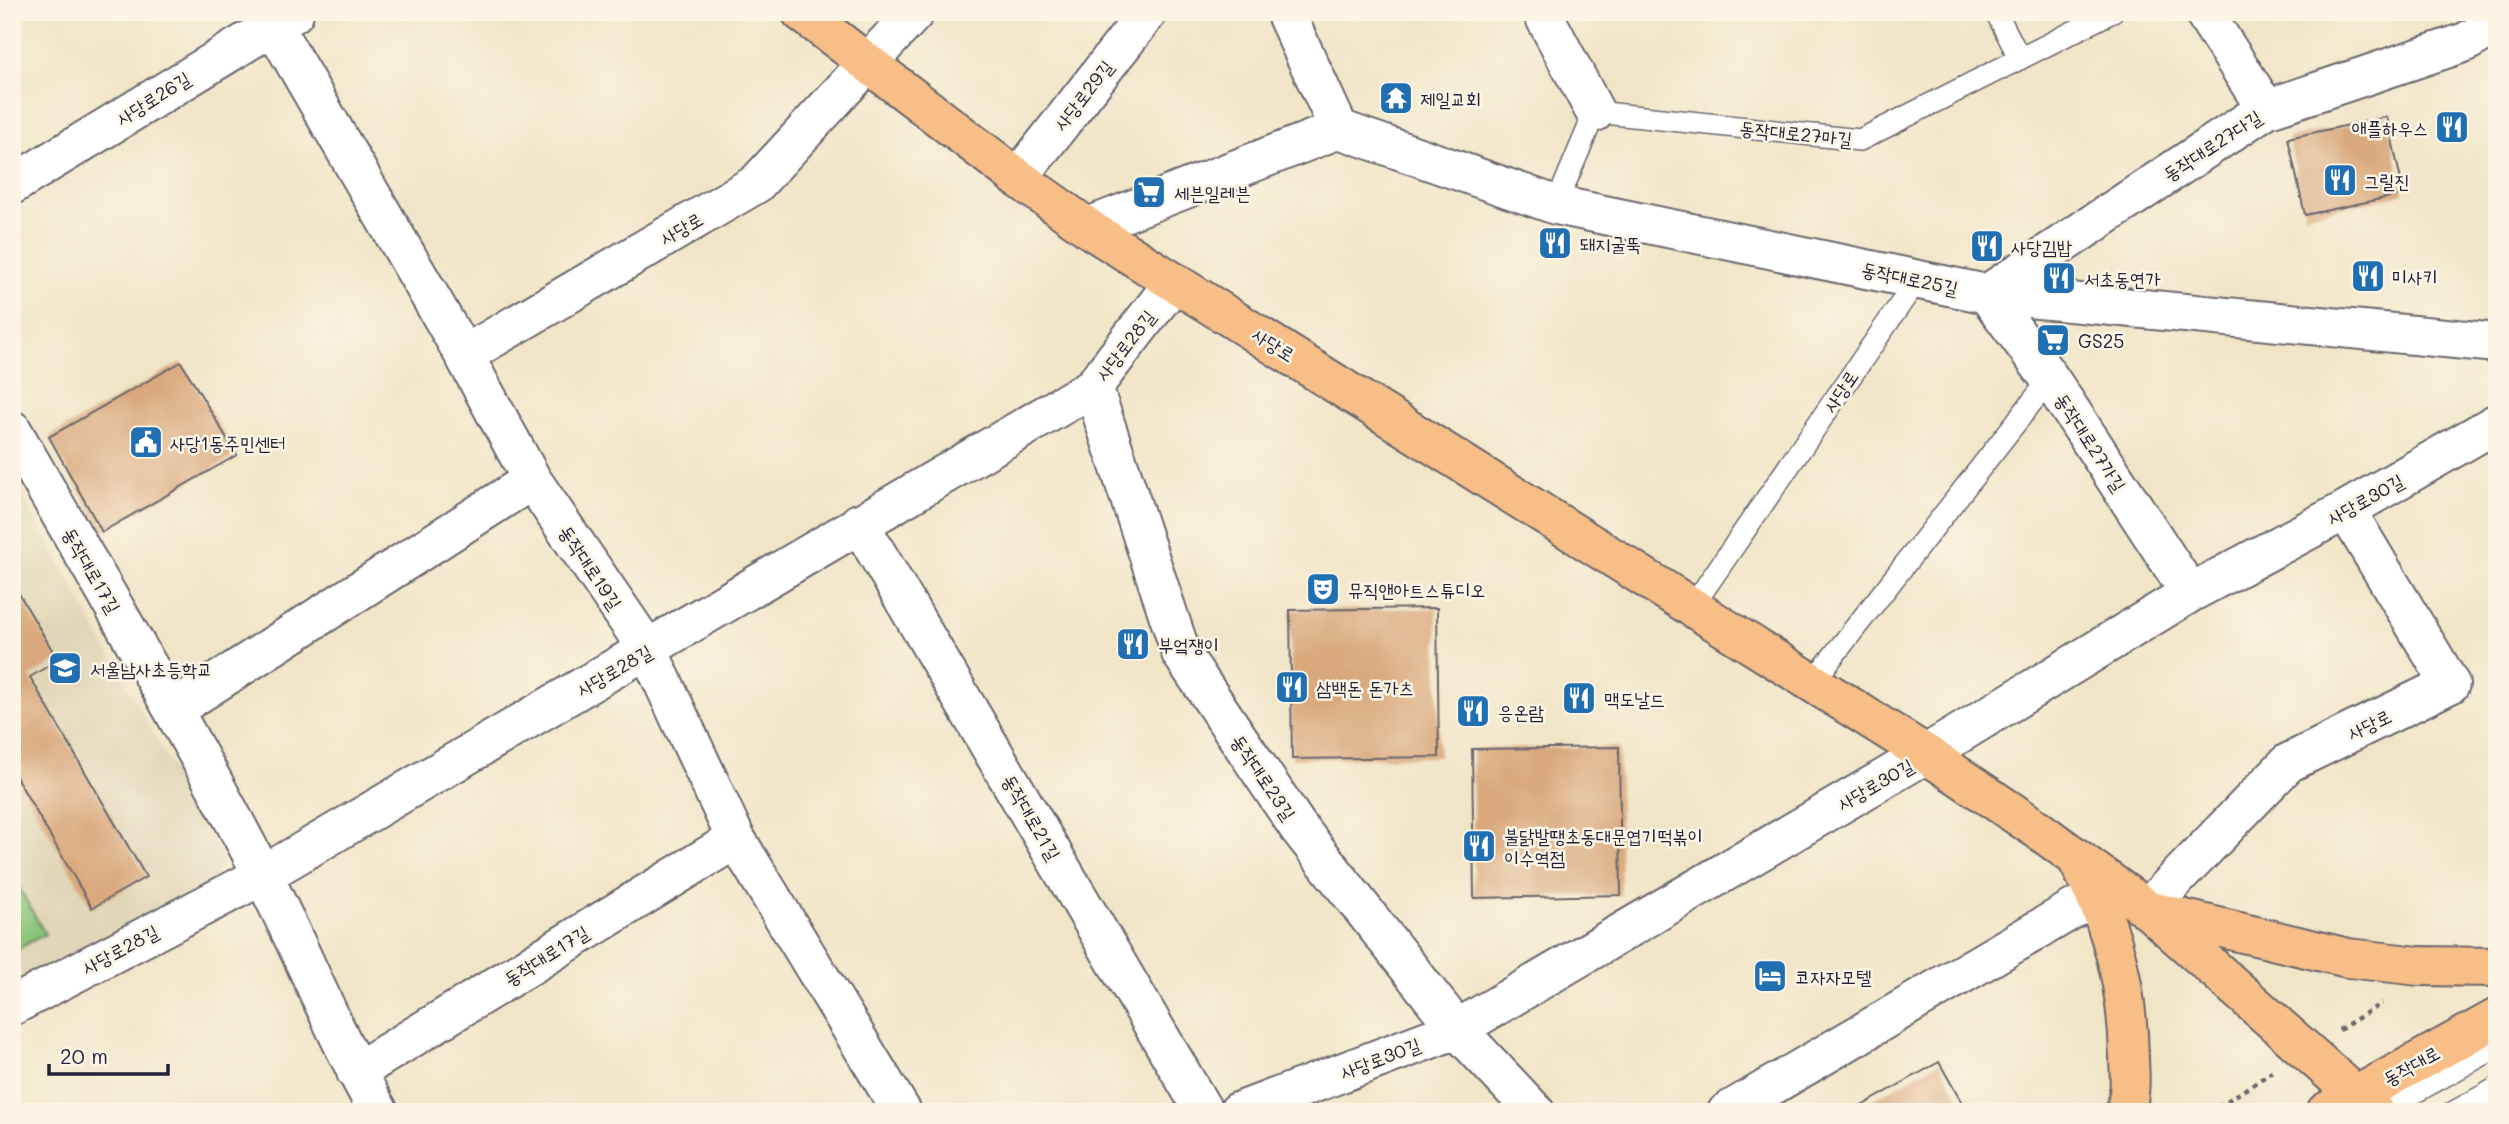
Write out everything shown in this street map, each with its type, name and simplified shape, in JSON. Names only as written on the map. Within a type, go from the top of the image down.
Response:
[{"type":"main road","name":"사당로","points":[[801,12],[1088,227],[1926,754],[2076,858],[2147,909],[2306,1051],[2359,1108]]},
{"type":"main road","points":[[2076,858],[2097,895],[2118,958],[2129,1029],[2130,1097],[2125,1112]]},
{"type":"main road","points":[[2147,909],[2348,958],[2398,964],[2497,967]]},
{"type":"main road","name":"동작대로","points":[[2359,1108],[2497,1018]]},
{"type":"street","points":[[868,62],[915,12]]},
{"type":"street","name":"사당로29길","points":[[1018,177],[1148,12]]},
{"type":"street","points":[[1088,227],[1339,129],[1285,12]]},
{"type":"street","points":[[1542,12],[1595,112]]},
{"type":"street","points":[[2204,12],[2266,108]]},
{"type":"street","name":"사당로26길","points":[[12,185],[284,18]]},
{"type":"street","name":"동작대로19길","points":[[284,18],[532,480],[648,650],[736,839],[902,1112]]},
{"type":"street","name":"동작대로27다길","points":[[1987,294],[2266,108],[2466,42],[2497,24]]},
{"type":"street","name":"사당로","points":[[464,355],[756,184],[868,62]]},
{"type":"street","name":"동작대로25길","points":[[1339,129],[1556,205],[1987,294],[2497,343]]},
{"type":"street","name":"사당로28길","points":[[12,1006],[263,875],[1093,387],[1174,282]]},
{"type":"street","name":"동작대로27가길","points":[[1987,294],[2050,379],[2190,593]]},
{"type":"street","name":"동작대로23길","points":[[1093,387],[1181,653],[1298,827],[1457,1029],[1535,1112]]},
{"type":"street","name":"사당로30길","points":[[1238,1112],[1457,1029],[1926,754],[2190,593],[2346,510],[2497,423]]},
{"type":"street","name":"동작대로17길","points":[[12,429],[173,710],[263,875],[356,1072],[379,1112]]},
{"type":"street","points":[[173,710],[532,480]]},
{"type":"street","name":"사당로","points":[[2147,909],[2288,763],[2450,684],[2346,510]]},
{"type":"street","name":"동작대로21길","points":[[859,523],[1204,1112]]},
{"type":"street","name":"동작대로17길","points":[[356,1072],[736,839]]},
{"type":"street","points":[[1727,1112],[2097,895]]},
{"type":"lane","points":[[1996,12],[2020,59]]},
{"type":"lane","name":"동작대로27마길","points":[[1595,112],[1860,140],[2112,12]]},
{"type":"lane","points":[[1556,205],[1595,112]]},
{"type":"lane","name":"사당로","points":[[1692,607],[1917,279]]},
{"type":"lane","points":[[1812,682],[2050,379]]},
{"type":"lane","points":[[2359,1108],[2497,1047]]},
{"type":"lane","points":[[2454,1112],[2497,1088]]},
{"type":"path","points":[[2210,1112],[2389,998],[2398,964]]},
{"type":"shaded area","name":"서울남사초등학교","points":[[12,477],[222,858],[214,884],[12,991]]},
{"type":"green space","points":[[12,875],[45,934],[12,952]]},
{"type":"building","points":[[2387,117],[2404,194],[2305,215],[2288,138]]},
{"type":"building","points":[[181,362],[237,455],[102,532],[49,437]]},
{"type":"building","points":[[12,582],[58,660],[30,677],[146,877],[92,908],[12,770]]},
{"type":"building","points":[[1437,608],[1439,757],[1292,759],[1290,610]]},
{"type":"building","points":[[1619,747],[1621,895],[1474,898],[1472,749]]},
{"type":"building","points":[[1939,1062],[1967,1112],[1851,1112]]},
{"type":"place","name":"제일교회","points":[[1396,98]]},
{"type":"place","name":"애플하우스","points":[[2452,127]]},
{"type":"place","name":"그릴진","points":[[2340,180]]},
{"type":"place","name":"세븐일레븐","points":[[1149,192]]},
{"type":"place","name":"돼지굴뚝","points":[[1555,243]]},
{"type":"place","name":"사당김밥","points":[[1987,246]]},
{"type":"place","name":"미사키","points":[[2368,276]]},
{"type":"place","name":"서초동연가","points":[[2059,278]]},
{"type":"place","name":"GS25","points":[[2053,340]]},
{"type":"place","name":"사당1동주민센터","points":[[146,442]]},
{"type":"place","name":"뮤직앤아트스튜디오","points":[[1323,589]]},
{"type":"place","name":"부엌쟁이","points":[[1133,644]]},
{"type":"place","name":"서울남사초등학교","points":[[65,668]]},
{"type":"place","name":"삼백돈 돈가츠","points":[[1292,687]]},
{"type":"place","name":"맥도날드","points":[[1579,698]]},
{"type":"place","name":"응온람","points":[[1473,711]]},
{"type":"place","name":"불닭발땡초동대문엽기떡볶이 이수역점","points":[[1479,846]]},
{"type":"place","name":"코자자모텔","points":[[1770,976]]}]
